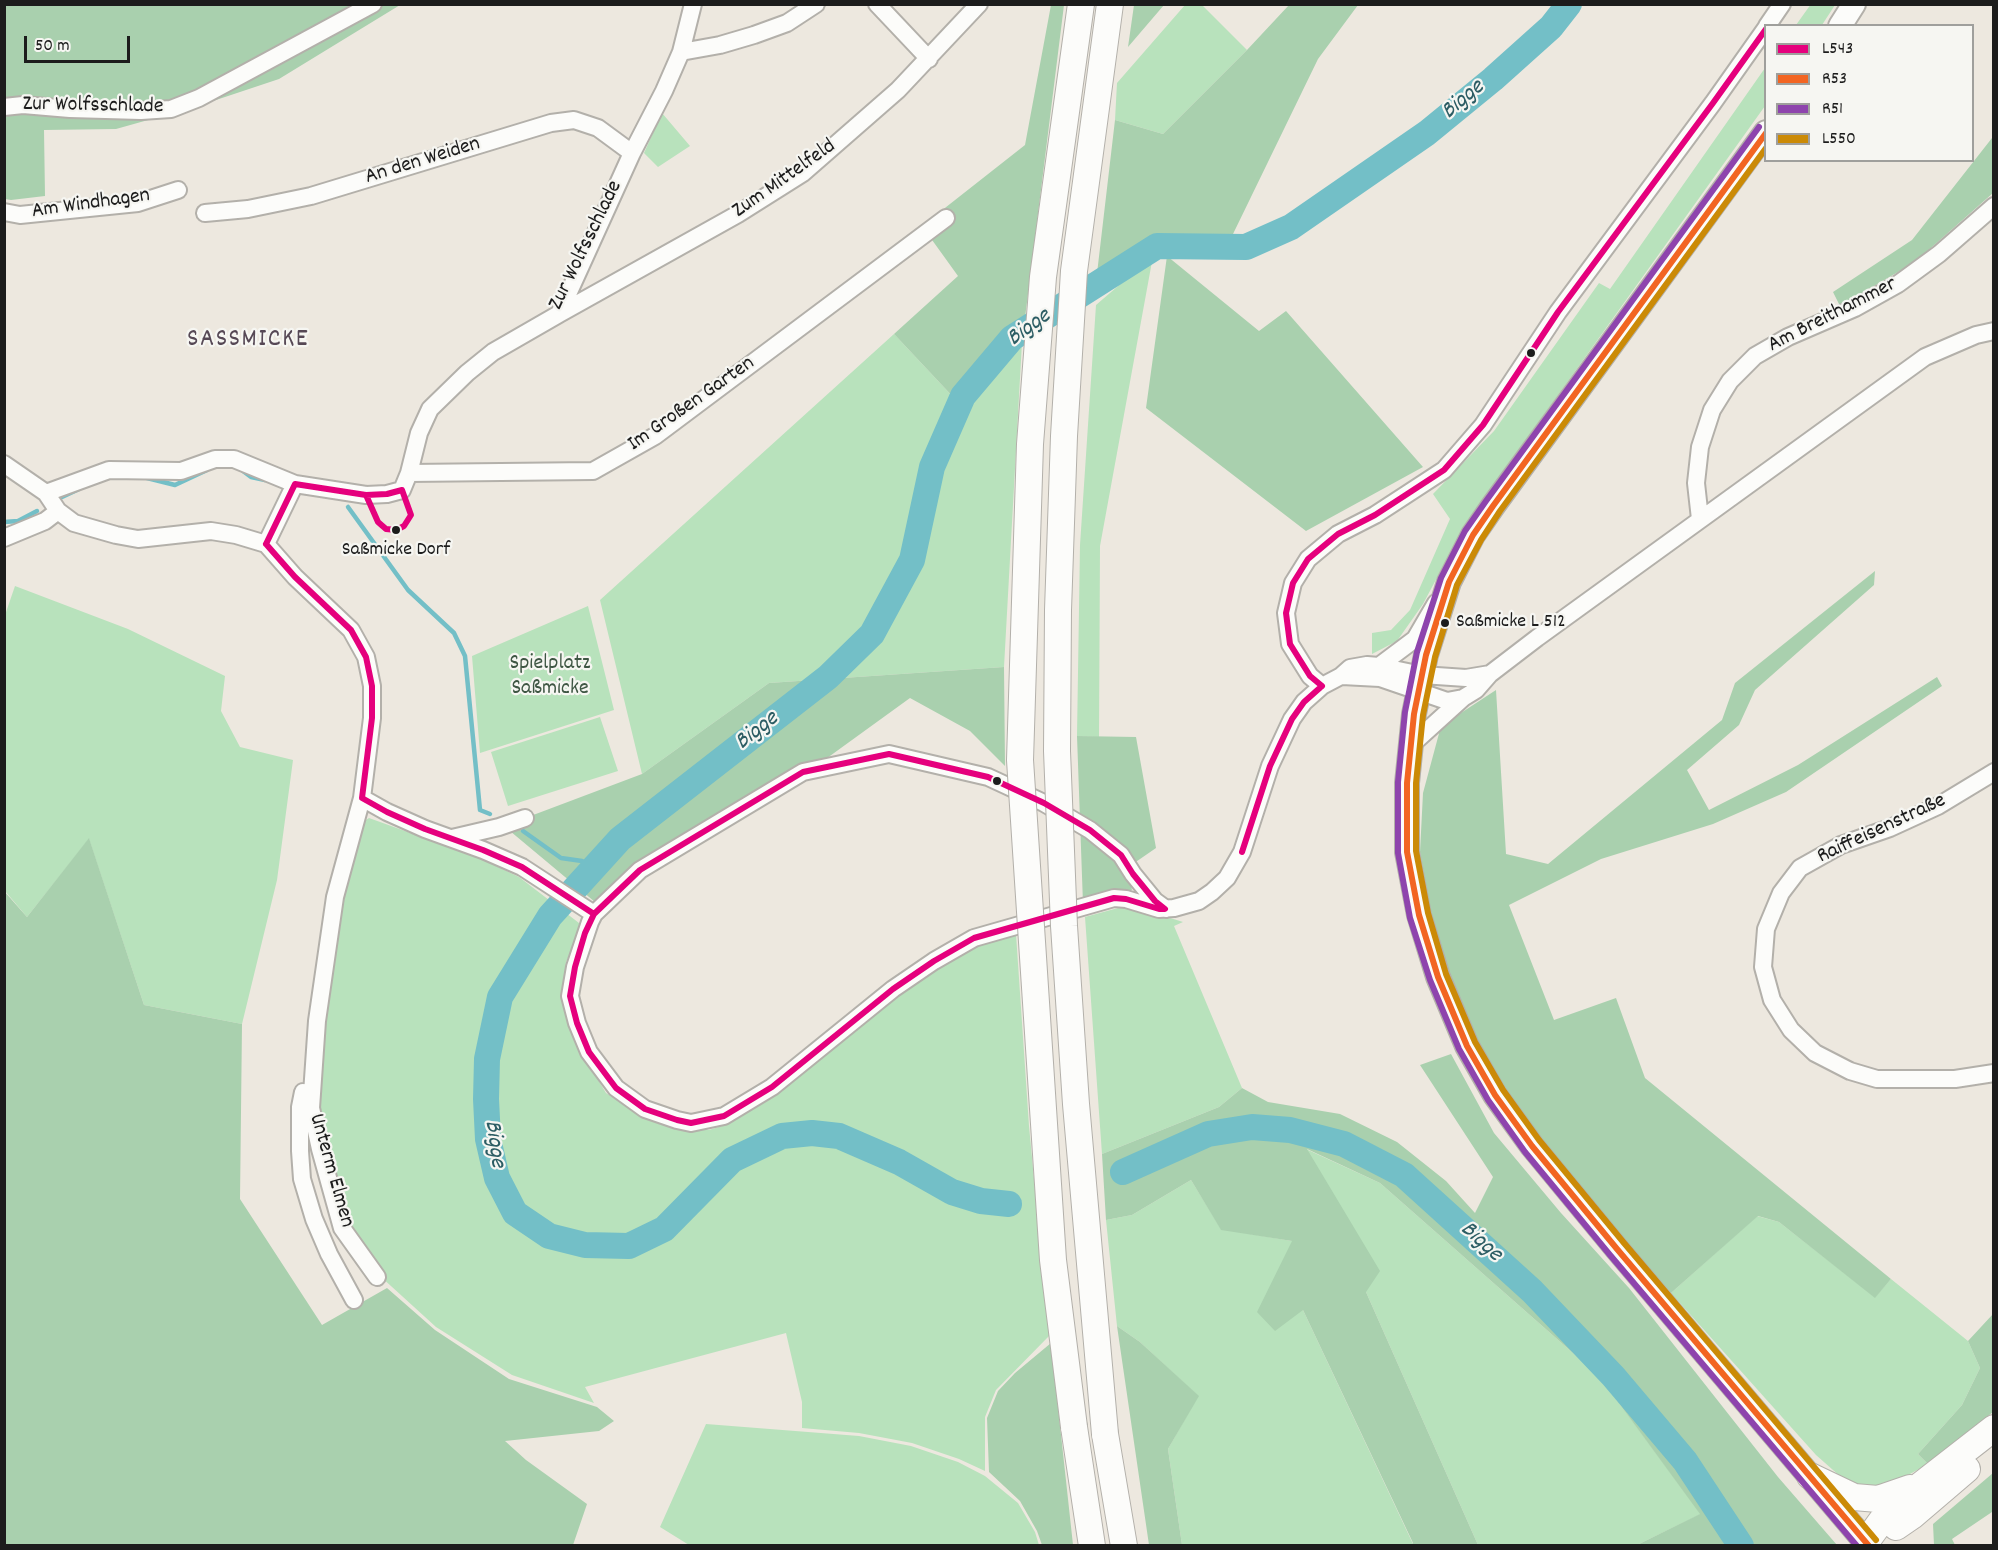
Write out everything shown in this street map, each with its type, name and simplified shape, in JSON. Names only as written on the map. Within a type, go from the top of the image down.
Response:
[{"type":"highway","points":[[1081,4],[1043,277],[1030,444],[1020,760],[1053,1260],[1074,1427],[1092,1545]]},
{"type":"highway","points":[[1110,4],[1074,271],[1063,448],[1057,751],[1064,926],[1076,1104],[1106,1434],[1124,1545]]},
{"type":"highway","points":[[1868,1544],[1882,1520],[1922,1484],[1994,1428]]},
{"type":"highway","points":[[1868,1544],[1912,1516],[1994,1446]]},
{"type":"highway","points":[[1810,1476],[1854,1497],[1878,1499],[1922,1484]]},
{"type":"highway","points":[[1906,1545],[1906,1528],[1912,1516]]},
{"type":"main road","points":[[1841,24],[1854,4]]},
{"type":"main road","points":[[1764,135],[1493,506],[1473,535],[1449,582],[1426,655],[1410,746],[1407,783],[1407,852],[1422,925],[1438,976],[1467,1046],[1496,1095],[1532,1146],[1617,1249],[1868,1544]]},
{"type":"street","name":"Zur Wolfsschlade","points":[[4,107],[23,105],[141,111],[171,109],[199,98],[373,4]]},
{"type":"street","name":"Zur Wolfsschlade","points":[[409,473],[419,433],[430,409],[467,373],[493,352],[559,314],[681,52],[693,4]]},
{"type":"street","points":[[681,52],[720,45],[754,35],[787,23],[816,4]]},
{"type":"street","points":[[877,4],[929,59]]},
{"type":"street","name":"Zum Mittelfeld","points":[[559,314],[738,214],[803,173],[867,118],[929,59],[978,4]]},
{"type":"street","points":[[1768,24],[1782,4]]},
{"type":"street","points":[[1322,686],[1310,675],[1290,644],[1286,613],[1293,583],[1308,559],[1338,534],[1375,515],[1444,470],[1483,425],[1558,312],[1706,113],[1764,30]]},
{"type":"street","name":"An den Weiden","points":[[205,213],[248,209],[311,196],[551,123],[574,120],[598,128],[632,153]]},
{"type":"street","name":"Am Windhagen","points":[[4,213],[20,215],[138,203],[178,190]]},
{"type":"street","name":"Am Breithammer","points":[[1700,519],[1696,483],[1700,447],[1712,410],[1730,381],[1755,356],[1788,337],[1855,308],[1898,284],[1939,254],[1994,206]]},
{"type":"street","name":"Im Großen Garten","points":[[409,473],[593,471],[656,436],[945,218]]},
{"type":"street","points":[[1410,746],[1463,698],[1476,690],[1490,674],[1924,357],[1976,335],[1994,331]]},
{"type":"street","points":[[46,493],[109,470],[181,471],[215,459],[234,459],[295,484],[366,495],[387,494],[402,490],[409,473]]},
{"type":"street","points":[[4,464],[46,493],[58,511],[74,523],[116,536],[138,539],[211,531],[236,535],[266,544],[295,484]]},
{"type":"street","points":[[4,538],[45,521],[58,511]]},
{"type":"street","name":"Unterm Elmen","points":[[266,544],[295,577],[351,630],[366,657],[372,687],[372,718],[362,798],[335,897],[317,1021],[300,1107],[302,1179],[314,1219],[329,1254],[354,1300]]},
{"type":"street","points":[[1379,666],[1415,639],[1449,582]]},
{"type":"street","points":[[1170,909],[1155,901],[1121,855],[1090,830],[1044,803],[988,777],[889,754],[804,772],[640,870],[594,914],[581,944],[570,996],[577,1023],[590,1052],[616,1088],[645,1109],[677,1120],[691,1123],[724,1116],[772,1087],[893,989],[934,961],[974,938],[1114,898],[1126,899],[1159,909],[1170,909],[1199,901],[1227,878],[1242,852],[1270,766],[1292,719],[1304,702],[1322,686],[1341,676],[1350,668],[1367,664],[1379,666],[1420,683],[1447,701],[1463,698]]},
{"type":"street","points":[[1341,676],[1420,683],[1490,674]]},
{"type":"street","name":"Raiffeisenstraße","points":[[1994,772],[1938,806],[1890,828],[1841,845],[1800,868],[1781,893],[1766,929],[1763,967],[1772,1000],[1791,1030],[1815,1053],[1850,1071],[1878,1079],[1955,1078],[1994,1073]]},
{"type":"street","points":[[362,798],[387,812],[522,867],[594,914]]},
{"type":"street","points":[[452,838],[499,827],[525,818]]},
{"type":"street","name":"Unterm Elmen","points":[[317,1021],[311,1108],[320,1149],[342,1228],[377,1277]]},
{"type":"green space","points":[[1811,4],[1835,5],[1823,24],[1797,24]]},
{"type":"green space","points":[[5,5],[400,5],[279,79],[198,106],[116,129],[44,130],[45,196],[11,200],[5,199]]},
{"type":"green space","points":[[1051,5],[1064,5],[1022,342],[955,399],[894,334],[958,276],[922,226],[1025,145]]},
{"type":"green space","points":[[1134,5],[1164,5],[1128,47]]},
{"type":"green space","points":[[1185,5],[1202,5],[1247,50],[1163,134],[1115,120],[1117,83]]},
{"type":"green space","points":[[1289,5],[1358,5],[1318,59],[1233,234],[1157,237],[1096,282],[1115,120],[1163,134]]},
{"type":"green space","points":[[1764,69],[1764,107],[1465,525],[1423,604],[1397,641],[1372,654],[1372,633],[1391,630],[1410,610],[1450,519],[1433,494],[1494,431],[1599,283],[1610,289]]},
{"type":"green space","points":[[662,113],[690,146],[658,167],[644,153]]},
{"type":"green space","points":[[1993,132],[1993,193],[1915,262],[1840,306],[1833,292],[1912,240],[1992,138]]},
{"type":"green space","points":[[1153,256],[1100,546],[1099,737],[1077,736],[1080,545],[1096,305]]},
{"type":"green space","points":[[1167,256],[1259,331],[1286,311],[1423,467],[1306,531],[1146,408]]},
{"type":"green space","points":[[894,334],[955,399],[1022,342],[1004,667],[769,683],[642,774],[600,600]]},
{"type":"green space","points":[[1875,571],[1874,585],[1755,690],[1739,725],[1687,770],[1709,810],[1798,765],[1937,677],[1942,686],[1786,792],[1713,824],[1601,859],[1509,905],[1554,1020],[1616,998],[1645,1078],[1891,1279],[1875,1298],[1779,1222],[1758,1216],[1671,1293],[1596,1207],[1525,1119],[1477,1043],[1437,947],[1420,852],[1423,793],[1441,726],[1496,690],[1506,854],[1548,864],[1722,720],[1735,683]]},
{"type":"green space","points":[[15,586],[128,629],[225,676],[221,711],[240,747],[293,760],[277,880],[242,1024],[144,1005],[89,839],[27,917],[5,891],[4,618]]},
{"type":"green space","name":"Spielplatz Saßmicke","points":[[588,606],[614,710],[480,753],[472,656]]},
{"type":"green space","points":[[1004,667],[1005,766],[970,731],[910,698],[823,761],[798,766],[634,864],[595,902],[504,826],[642,774],[769,683]]},
{"type":"green space","points":[[600,717],[618,771],[508,806],[491,752]]},
{"type":"green space","points":[[1077,736],[1136,737],[1156,848],[1127,868],[1132,890],[1083,904]]},
{"type":"green space","points":[[369,818],[477,857],[519,877],[579,923],[579,933],[566,962],[562,998],[582,1053],[606,1093],[643,1117],[675,1127],[709,1130],[725,1125],[897,995],[976,945],[1016,934],[1029,1126],[1049,1336],[996,1390],[985,1417],[985,1471],[959,1459],[912,1443],[859,1433],[802,1428],[802,1402],[786,1333],[585,1387],[594,1403],[512,1375],[436,1327],[380,1276],[344,1227],[314,1107],[338,899],[357,826]]},
{"type":"green space","points":[[89,838],[144,1005],[242,1024],[240,1199],[322,1325],[387,1288],[435,1330],[509,1379],[597,1407],[614,1421],[599,1431],[505,1441],[526,1460],[587,1504],[573,1545],[5,1545],[4,891],[27,917]]},
{"type":"green space","points":[[1129,905],[1183,922],[1174,926],[1242,1088],[1219,1107],[1102,1154],[1085,917]]},
{"type":"green space","points":[[1451,1054],[1494,1133],[1561,1213],[1629,1288],[1778,1477],[1837,1545],[1637,1545],[1700,1514],[1599,1376],[1380,1183],[1307,1149],[1380,1271],[1366,1292],[1478,1545],[1412,1545],[1303,1310],[1275,1331],[1257,1312],[1292,1241],[1221,1230],[1191,1180],[1132,1215],[1106,1220],[1102,1154],[1219,1107],[1242,1088],[1268,1102],[1340,1114],[1397,1142],[1446,1181],[1475,1213],[1493,1177],[1420,1065]]},
{"type":"green space","points":[[1306,1149],[1380,1183],[1599,1376],[1701,1514],[1637,1545],[1478,1545],[1366,1292]]},
{"type":"green space","points":[[1191,1180],[1221,1229],[1292,1241],[1303,1310],[1412,1545],[1182,1545],[1168,1449],[1198,1396],[1140,1342],[1117,1326],[1106,1220],[1132,1215]]},
{"type":"green space","points":[[1757,1216],[1779,1222],[1875,1297],[1891,1279],[1968,1341],[1980,1368],[1962,1405],[1918,1454],[1928,1464],[1892,1484],[1875,1487],[1850,1485],[1816,1455],[1671,1293]]},
{"type":"green space","points":[[1993,1314],[1993,1412],[1928,1464],[1918,1454],[1962,1405],[1980,1368],[1968,1341]]},
{"type":"green space","points":[[1117,1326],[1140,1342],[1199,1396],[1168,1449],[1182,1545],[1149,1545]]},
{"type":"green space","points":[[1051,1343],[1073,1545],[1042,1545],[1020,1501],[989,1472],[987,1418],[998,1391],[1015,1373]]},
{"type":"green space","points":[[706,1424],[859,1436],[911,1446],[958,1462],[985,1476],[1018,1503],[1035,1532],[1039,1545],[689,1545],[660,1527]]},
{"type":"green space","points":[[1993,1473],[1993,1514],[1992,1512],[1952,1539],[1955,1545],[1934,1545],[1933,1524]]},
{"type":"waterway","name":"Bigge","points":[[1009,1204],[981,1201],[952,1192],[899,1162],[839,1136],[812,1133],[782,1136],[732,1160],[664,1229],[629,1246],[585,1245],[549,1236],[515,1213],[497,1178],[488,1139],[487,1059],[500,997],[550,916],[620,839],[828,677],[872,634],[912,560],[932,467],[963,396],[1012,338],[1157,246],[1246,247],[1291,227],[1427,133],[1493,79],[1551,27],[1569,4]]},
{"type":"waterway","points":[[147,478],[175,485],[207,470]]},
{"type":"waterway","points":[[243,471],[251,477],[265,480]]},
{"type":"waterway","points":[[62,497],[79,489]]},
{"type":"waterway","points":[[348,507],[408,590],[454,633],[465,656],[480,810],[490,814]]},
{"type":"waterway","points":[[4,522],[18,521],[37,511]]},
{"type":"waterway","points":[[523,831],[561,858],[582,861],[592,870]]},
{"type":"waterway","name":"Bigge","points":[[1123,1172],[1208,1134],[1252,1127],[1290,1130],[1344,1144],[1404,1175],[1532,1291],[1613,1376],[1685,1461],[1741,1546]]},
{"type":"transit line","name":"L543","points":[[1322,686],[1310,676],[1290,644],[1286,613],[1293,583],[1308,559],[1338,534],[1375,515],[1444,470],[1483,425],[1558,312],[1764,32]]},
{"type":"transit line","name":"R51","points":[[1759,127],[1486,501],[1465,531],[1441,578],[1417,652],[1405,712],[1398,782],[1398,853],[1410,918],[1430,980],[1459,1049],[1488,1100],[1525,1152],[1610,1255],[1857,1546]]},
{"type":"transit line","name":"R53","points":[[1764,136],[1493,506],[1473,535],[1449,582],[1426,655],[1414,714],[1407,783],[1407,852],[1419,915],[1438,977],[1467,1046],[1495,1095],[1532,1146],[1617,1249],[1869,1546]]},
{"type":"transit line","name":"L550","points":[[1764,151],[1500,511],[1481,540],[1457,585],[1435,657],[1423,715],[1416,783],[1416,851],[1428,913],[1446,974],[1475,1042],[1503,1090],[1539,1140],[1624,1243],[1876,1540]]},
{"type":"transit line","name":"L543","points":[[266,544],[295,484],[366,495]]},
{"type":"transit line","name":"L543","points":[[402,490],[411,515],[404,526],[396,530],[386,529],[378,522],[366,495],[387,494],[402,490]]},
{"type":"transit line","name":"L543","points":[[266,544],[295,577],[351,630],[366,657],[372,686],[372,718],[362,798],[425,829],[522,867],[594,914]]},
{"type":"transit line","name":"L543","points":[[1270,766],[1292,719],[1304,702],[1322,686]]},
{"type":"transit line","name":"L543","points":[[889,754],[988,777],[1044,803],[1090,830],[1121,855],[1133,874],[1155,901],[1165,909],[1114,898],[974,938],[934,961],[893,989],[772,1087],[724,1116],[691,1123],[677,1120],[645,1109],[616,1088],[589,1052],[577,1023],[570,996],[575,967],[585,933],[594,914],[640,870],[803,772],[889,754]]},
{"type":"transit line","name":"L543","points":[[1242,852],[1270,766]]},
{"type":"transit line","name":"L543","points":[[1242,852],[1270,766]]},
{"type":"place","name":"Saßmicke Dorf","points":[[396,530]]},
{"type":"place","name":"Saßmicke L 512","points":[[1445,623]]},
{"type":"district","name":"SASSMICKE","points":[[248,341]]}]
